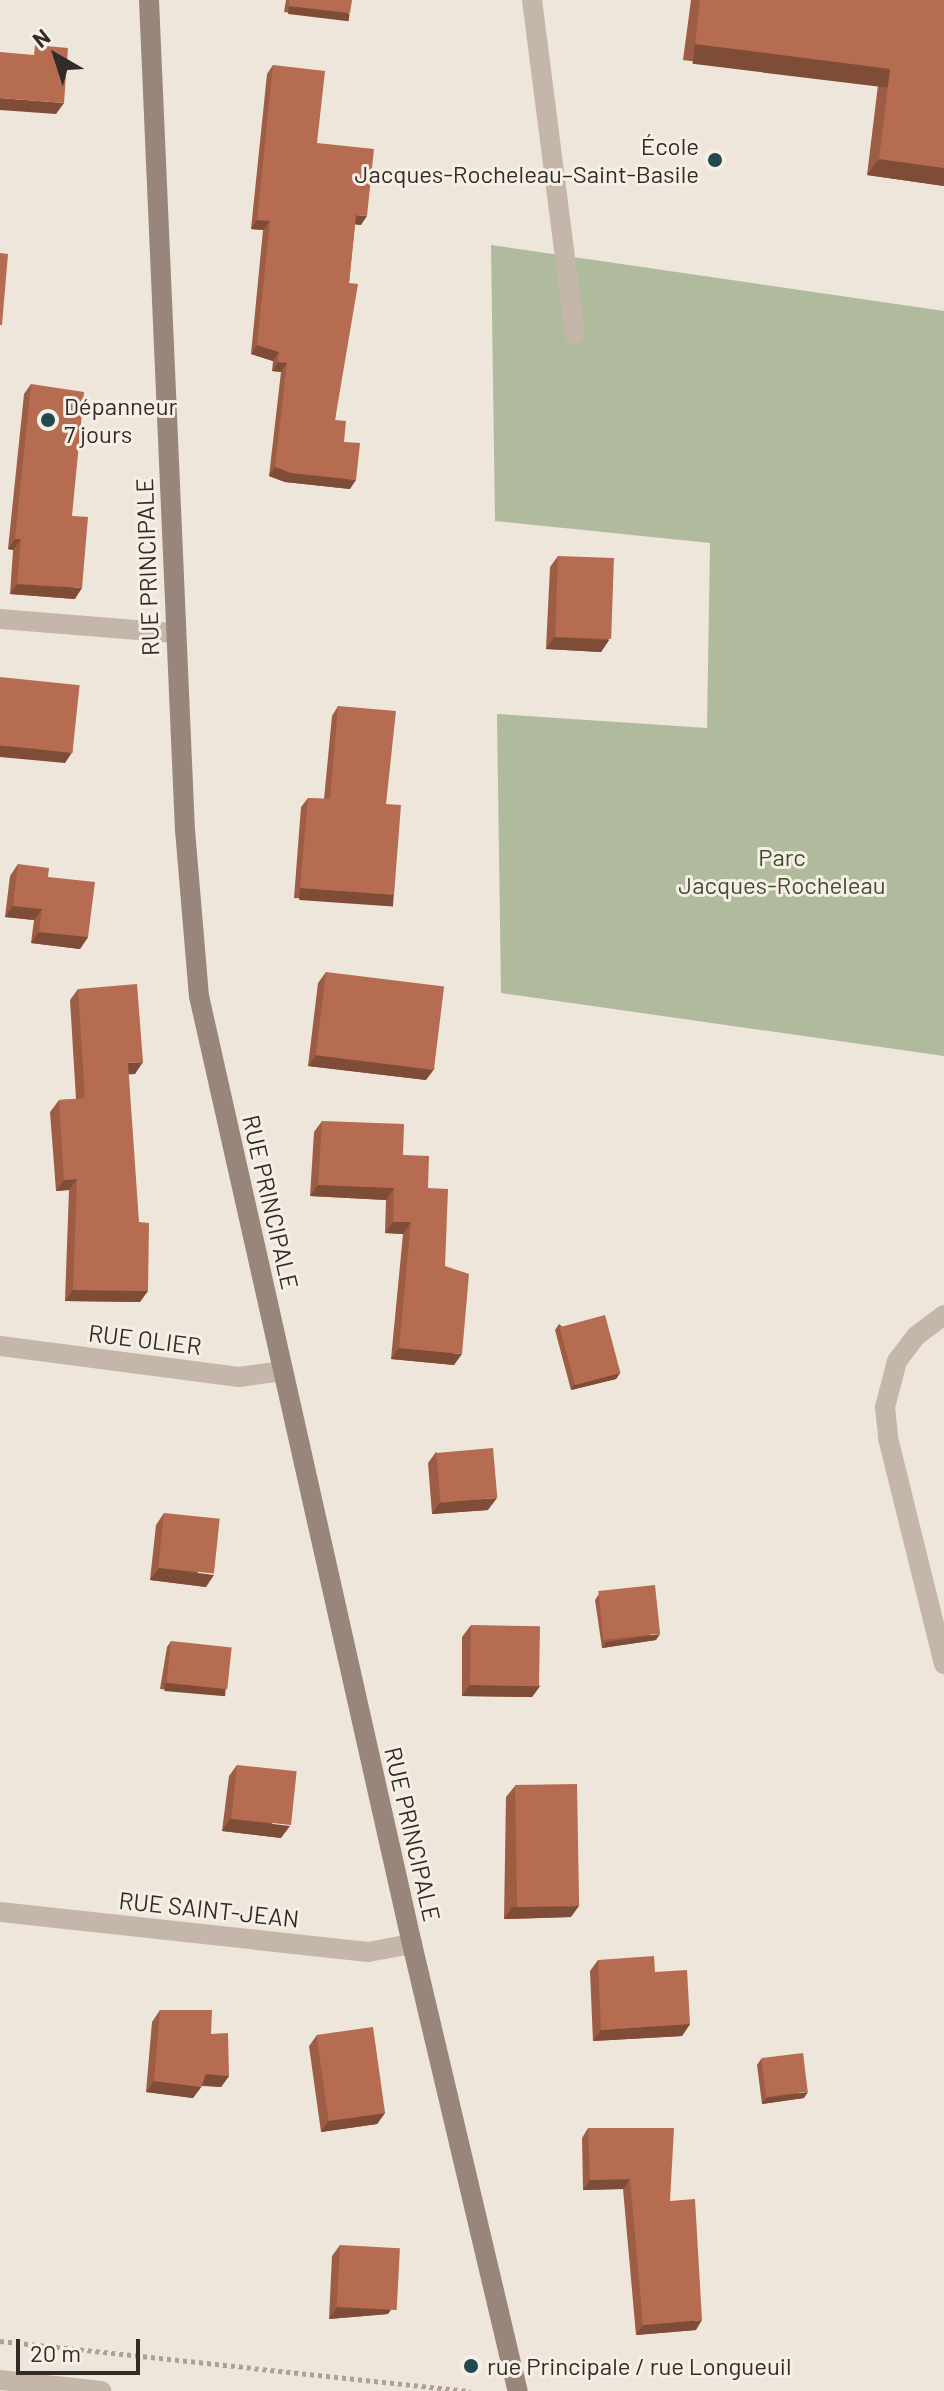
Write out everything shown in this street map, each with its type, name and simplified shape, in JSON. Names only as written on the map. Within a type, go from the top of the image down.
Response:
[{"type":"street","name":"RUE PRINCIPALE","points":[[149,0],[175,633],[189,897],[199,996],[412,1944],[518,2391]]},
{"type":"street","points":[[532,0],[575,334]]},
{"type":"street","points":[[0,619],[175,633]]},
{"type":"street","points":[[944,1315],[906,1348],[891,1376],[885,1407],[888,1438],[944,1664]]},
{"type":"street","name":"RUE OLIER","points":[[0,1346],[239,1377],[283,1371]]},
{"type":"street","name":"RUE SAINT-JEAN","points":[[0,1912],[368,1952],[412,1944]]},
{"type":"street","points":[[0,2380],[101,2391]]},
{"type":"path","points":[[0,2341],[470,2391]]},
{"type":"green space","name":"Parc Jacques-Rocheleau","points":[[491,245],[944,311],[944,1056],[501,993],[497,714],[707,728],[710,543],[495,521]]},
{"type":"building","points":[[289,0],[352,0],[350,13],[289,6]]},
{"type":"building","points":[[700,0],[944,0],[944,168],[879,159],[890,69],[695,44]]},
{"type":"building","points":[[35,45],[68,48],[64,103],[0,98],[0,52],[34,55]]},
{"type":"building","points":[[273,65],[325,71],[317,143],[374,149],[367,216],[356,215],[349,283],[358,284],[335,420],[346,421],[344,442],[360,443],[356,480],[291,473],[275,467],[287,363],[278,362],[279,352],[257,345],[270,221],[257,220]]},
{"type":"building","points":[[0,253],[8,254],[2,325],[0,325]]},
{"type":"building","points":[[31,384],[84,392],[72,516],[88,517],[82,588],[17,584],[21,539],[15,539]]},
{"type":"building","points":[[558,556],[614,558],[611,639],[555,637]]},
{"type":"building","points":[[0,677],[80,685],[72,753],[0,745]]},
{"type":"building","points":[[338,706],[396,711],[386,804],[401,805],[394,895],[300,888],[308,798],[330,799]]},
{"type":"building","points":[[18,864],[49,868],[48,877],[95,882],[88,937],[39,932],[42,909],[13,906]]},
{"type":"building","points":[[326,972],[444,987],[434,1070],[316,1055]]},
{"type":"building","points":[[137,984],[143,1062],[128,1063],[139,1222],[149,1223],[148,1291],[73,1290],[77,1179],[64,1180],[59,1100],[85,1098],[78,989]]},
{"type":"building","points":[[322,1121],[404,1124],[403,1155],[429,1156],[428,1188],[448,1189],[445,1266],[469,1274],[462,1354],[399,1348],[411,1222],[393,1222],[394,1188],[318,1185]]},
{"type":"building","points":[[605,1315],[621,1373],[575,1385],[560,1327]]},
{"type":"building","points":[[493,1448],[497,1498],[441,1503],[436,1453]]},
{"type":"building","points":[[164,1513],[220,1519],[214,1574],[158,1568]]},
{"type":"building","points":[[655,1585],[660,1634],[603,1640],[598,1591]]},
{"type":"building","points":[[471,1625],[540,1626],[539,1686],[470,1685]]},
{"type":"building","points":[[171,1641],[232,1647],[227,1689],[167,1683]]},
{"type":"building","points":[[237,1765],[297,1771],[291,1825],[231,1819]]},
{"type":"building","points":[[577,1784],[579,1906],[517,1907],[515,1785]]},
{"type":"building","points":[[654,1956],[655,1972],[687,1970],[690,2024],[601,2030],[598,1960]]},
{"type":"building","points":[[160,2010],[212,2010],[211,2034],[228,2033],[229,2076],[206,2074],[201,2087],[154,2081]]},
{"type":"building","points":[[373,2027],[385,2113],[329,2121],[317,2035]]},
{"type":"building","points":[[803,2053],[808,2092],[766,2097],[761,2058]]},
{"type":"building","points":[[588,2128],[674,2128],[670,2201],[695,2199],[702,2320],[643,2325],[630,2179],[590,2180]]},
{"type":"building","points":[[340,2245],[400,2248],[397,2310],[337,2307]]},
{"type":"place","name":"École Jacques-Rocheleau–Saint-Basile","points":[[715,160]]},
{"type":"place","name":"Dépanneur 7 jours","points":[[48,420]]},
{"type":"place","name":"rue Principale / rue Longueuil","points":[[471,2366]]}]
